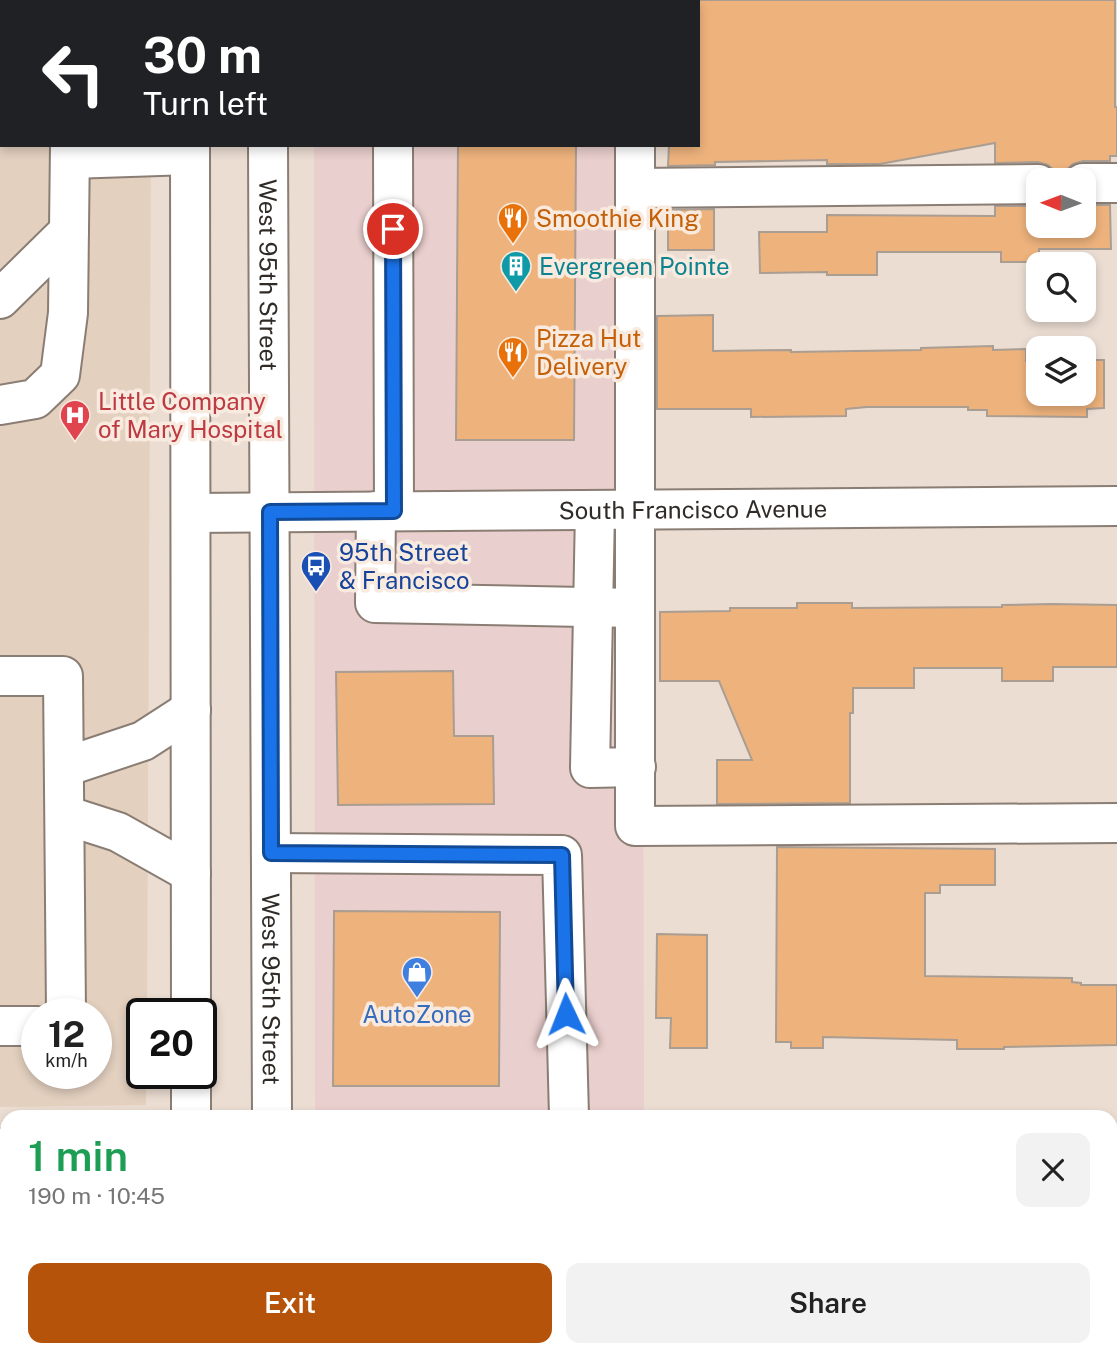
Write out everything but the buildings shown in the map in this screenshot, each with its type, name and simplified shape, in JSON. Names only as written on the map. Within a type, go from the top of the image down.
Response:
[{"type":"main road","name":"West 95th Street","points":[[268,147],[272,1110]]},
{"type":"main road","points":[[393,147],[385,511],[375,603],[635,608]]},
{"type":"main road","points":[[635,147],[635,826],[1117,823]]},
{"type":"main road","points":[[0,405],[36,398],[60,375],[68,313],[70,152],[191,150],[191,998]]},
{"type":"main road","points":[[1096,183],[1117,183]]},
{"type":"main road","points":[[635,188],[1026,184]]},
{"type":"main road","points":[[0,299],[69,231]]},
{"type":"main road","name":"South Francisco Avenue","points":[[191,513],[1117,506]]},
{"type":"main road","points":[[595,510],[590,768],[636,767]]},
{"type":"main road","points":[[0,676],[64,676],[66,998]]},
{"type":"main road","points":[[65,767],[143,741],[191,710]]},
{"type":"main road","points":[[65,815],[118,832],[191,873]]},
{"type":"main road","points":[[271,853],[562,855],[569,1110]]},
{"type":"main road","points":[[0,1026],[21,1027]]},
{"type":"main road","points":[[191,1089],[191,1110]]},
{"type":"shaded area","name":"Little Company of Mary Hospital","points":[[0,147],[151,147],[147,998],[126,998],[126,1089],[146,1089],[146,1105],[0,1107]]},
{"type":"shaded area","points":[[314,147],[642,147],[644,1110],[315,1110]]},
{"type":"place","name":"Smoothie King","points":[[513,245]]},
{"type":"place","name":"Evergreen Pointe","points":[[516,293]]},
{"type":"place","name":"Pizza Hut Delivery","points":[[513,379]]},
{"type":"place","name":"Little Company of Mary Hospital","points":[[75,442]]},
{"type":"place","name":"95th Street & Francisco","points":[[316,593]]},
{"type":"place","name":"AutoZone","points":[[417,999]]},
{"type":"route","points":[[393,229],[394,511],[270,512],[271,853],[562,855],[566,1014]]}]
